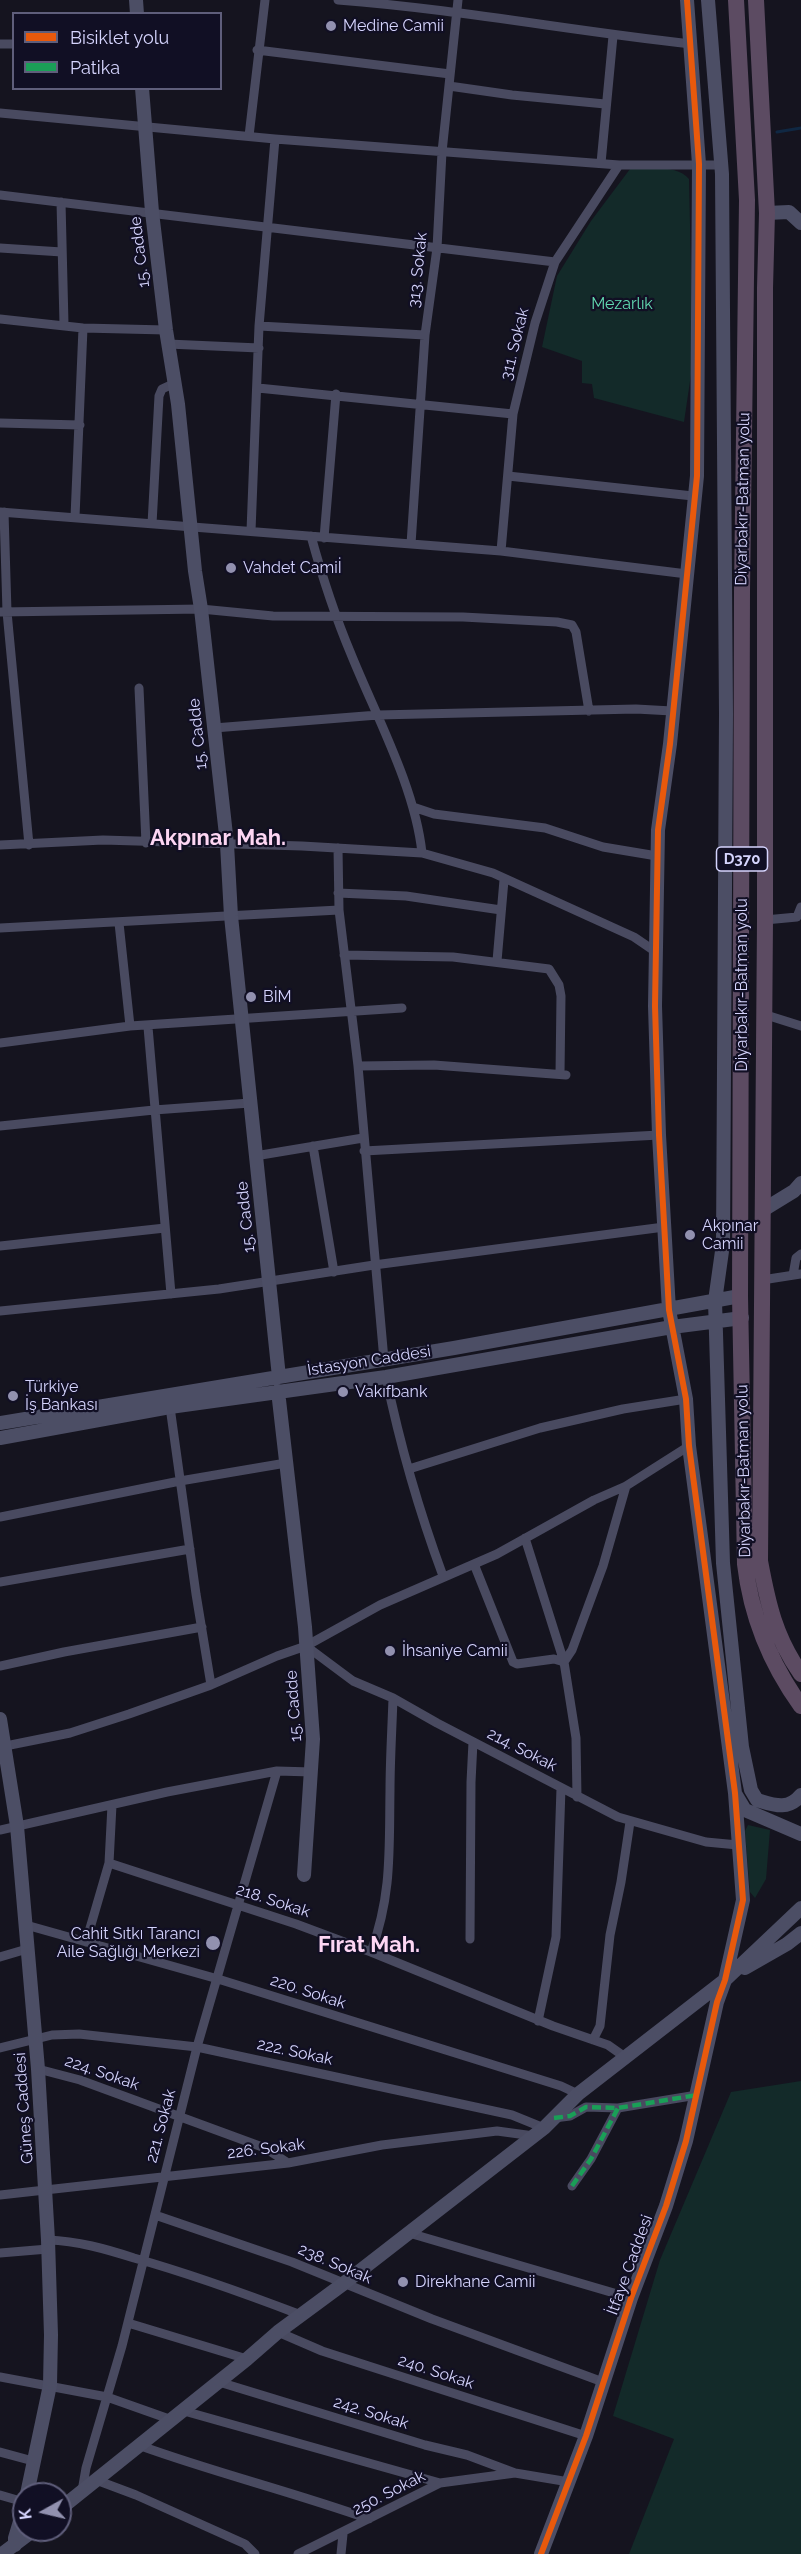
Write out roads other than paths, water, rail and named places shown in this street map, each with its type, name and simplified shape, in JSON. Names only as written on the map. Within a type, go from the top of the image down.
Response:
[{"type":"highway","name":"Diyarbakır-Batman yolu","points":[[736,0],[747,200],[742,591],[741,1296],[746,1578],[749,1597],[776,1668],[801,1706]]},
{"type":"highway","name":"Diyarbakır-Batman yolu","points":[[756,0],[767,213],[760,1561],[770,1613],[790,1658],[801,1674]]},
{"type":"street","points":[[249,136],[257,50],[265,0]]},
{"type":"street","points":[[338,0],[403,5],[612,36],[691,44]]},
{"type":"street","name":"313. Sokak","points":[[411,544],[425,335],[437,249],[442,152],[458,0]]},
{"type":"street","name":"İtfaye Caddesi","points":[[541,2554],[586,2436],[631,2298],[666,2206],[686,2141],[717,2002],[725,1980],[743,1900],[735,1793],[690,1446],[686,1399],[669,1310],[659,1135],[655,1006],[657,856],[693,496],[697,476],[699,164],[687,0]]},
{"type":"street","points":[[708,0],[721,165],[726,714],[723,1244],[715,1301],[723,1563],[727,1616],[750,1790],[757,1800],[783,1806],[794,1803],[801,1795]]},
{"type":"street","points":[[601,163],[612,36]]},
{"type":"street","points":[[257,50],[450,75]]},
{"type":"street","points":[[449,86],[605,104]]},
{"type":"street","name":"15. Cadde","points":[[142,90],[152,212],[175,383],[227,844],[241,1019],[279,1377]]},
{"type":"street","points":[[0,113],[274,139],[620,165],[721,165]]},
{"type":"street","points":[[251,531],[259,326],[274,139]]},
{"type":"street","name":"311. Sokak","points":[[501,551],[513,414],[535,323],[555,262],[620,165]]},
{"type":"street","points":[[0,195],[555,262]]},
{"type":"street","points":[[61,202],[64,324]]},
{"type":"street","points":[[767,213],[789,212],[801,223]]},
{"type":"street","points":[[0,248],[63,252]]},
{"type":"street","points":[[0,319],[64,324],[259,348]]},
{"type":"street","points":[[259,326],[425,335]]},
{"type":"street","points":[[75,518],[83,328]]},
{"type":"street","points":[[152,524],[159,396],[162,389],[175,383]]},
{"type":"street","points":[[258,388],[336,394],[513,414]]},
{"type":"street","points":[[324,538],[336,394]]},
{"type":"street","points":[[0,423],[80,425]]},
{"type":"street","points":[[508,476],[693,496]]},
{"type":"street","points":[[29,845],[3,612],[2,512],[501,551],[687,574]]},
{"type":"street","points":[[311,536],[336,615],[413,807],[422,854]]},
{"type":"street","points":[[3,612],[201,609],[273,616],[463,617],[558,622],[572,625],[576,632],[590,711]]},
{"type":"street","points":[[138,688],[146,843]]},
{"type":"street","points":[[214,728],[378,716],[636,709],[672,711]]},
{"type":"street","points":[[413,807],[434,813],[545,828],[603,847],[657,856]]},
{"type":"street","points":[[0,845],[103,840],[338,848],[422,854],[493,873],[504,880],[634,937],[656,952]]},
{"type":"street","points":[[338,848],[339,910],[358,1066],[384,1360]]},
{"type":"street","points":[[497,961],[504,880]]},
{"type":"street","points":[[338,893],[406,896],[501,910]]},
{"type":"street","points":[[765,920],[799,917],[801,907]]},
{"type":"street","points":[[0,928],[339,910]]},
{"type":"street","points":[[119,923],[130,1026]]},
{"type":"street","points":[[344,955],[453,957],[549,969],[555,977],[561,996],[563,1074],[434,1065],[358,1066]]},
{"type":"street","points":[[0,1043],[130,1026],[148,1027],[402,1008]]},
{"type":"street","points":[[763,1014],[801,1026]]},
{"type":"street","points":[[148,1027],[171,1294]]},
{"type":"street","points":[[0,1126],[154,1110],[250,1103]]},
{"type":"street","points":[[364,1151],[659,1135]]},
{"type":"street","points":[[255,1156],[363,1138]]},
{"type":"street","points":[[313,1146],[334,1272]]},
{"type":"street","points":[[763,1210],[794,1191],[801,1183]]},
{"type":"street","points":[[0,1311],[171,1294],[664,1227]]},
{"type":"street","points":[[0,1246],[165,1228]]},
{"type":"street","points":[[762,1280],[797,1274],[796,1258],[801,1254]]},
{"type":"street","name":"İstasyon Caddesi","points":[[0,1423],[384,1360],[741,1296]]},
{"type":"street","name":"İstasyon Caddesi","points":[[0,1438],[170,1407],[386,1377],[742,1318]]},
{"type":"street","points":[[386,1377],[424,1526],[443,1576]]},
{"type":"street","name":"15. Cadde","points":[[278,1392],[306,1646],[313,1739],[304,1875]]},
{"type":"street","points":[[409,1468],[540,1428],[623,1409],[686,1399]]},
{"type":"street","points":[[170,1407],[211,1685]]},
{"type":"street","points":[[2,1746],[70,1733],[211,1685],[306,1646],[380,1605],[497,1554],[594,1500],[626,1486],[690,1446]]},
{"type":"street","points":[[0,1517],[180,1481],[286,1463]]},
{"type":"street","points":[[564,1662],[572,1650],[603,1566],[626,1486]]},
{"type":"street","points":[[525,1538],[564,1662],[576,1738],[577,1797]]},
{"type":"street","points":[[0,1582],[190,1549]]},
{"type":"street","points":[[474,1564],[513,1662],[517,1664],[554,1659],[564,1662]]},
{"type":"street","points":[[0,1666],[202,1627]]},
{"type":"street","name":"214. Sokak","points":[[306,1646],[353,1681],[393,1698],[473,1742],[543,1776],[577,1797],[630,1822],[706,1842],[738,1845]]},
{"type":"street","points":[[370,1952],[387,1898],[393,1698]]},
{"type":"street","name":"Güneş Caddesi","points":[[0,1719],[2,1746],[17,1826],[46,2190],[51,2335],[50,2385],[29,2482]]},
{"type":"street","points":[[470,1939],[473,1742]]},
{"type":"street","points":[[0,1830],[277,1771],[312,1772]]},
{"type":"street","name":"221. Sokak","points":[[82,2491],[86,2468],[128,2323],[197,2047],[277,1771]]},
{"type":"street","points":[[538,2020],[556,1937],[561,1788]]},
{"type":"street","points":[[735,1793],[745,1810],[801,1834]]},
{"type":"street","points":[[87,1942],[109,1863],[112,1805]]},
{"type":"street","points":[[593,2040],[600,2026],[610,1935],[630,1822]]},
{"type":"street","name":"218. Sokak","points":[[109,1863],[296,1924],[538,2020],[608,2045],[625,2057]]},
{"type":"street","points":[[72,2499],[141,2446],[278,2332],[539,2132],[578,2094],[725,1980],[801,1908]]},
{"type":"street","name":"220. Sokak","points":[[26,1925],[218,1979],[561,2086],[578,2094]]},
{"type":"street","points":[[725,1980],[787,1944],[801,1933]]},
{"type":"street","points":[[0,1957],[27,1949]]},
{"type":"street","name":"222. Sokak","points":[[0,2048],[52,2035],[80,2034],[197,2047],[512,2115],[539,2132]]},
{"type":"street","name":"224. Sokak","points":[[38,2069],[80,2080],[265,2148],[288,2163]]},
{"type":"street","points":[[554,2118],[570,2116],[586,2107],[618,2108],[696,2095]]},
{"type":"street","points":[[572,2186],[591,2159],[618,2108]]},
{"type":"street","name":"226. Sokak","points":[[0,2194],[288,2163],[382,2145],[497,2131],[539,2132]]},
{"type":"street","name":"238. Sokak","points":[[155,2215],[292,2262],[343,2284],[603,2382]]},
{"type":"street","points":[[409,2233],[631,2298]]},
{"type":"street","points":[[0,2253],[48,2245],[90,2245],[193,2275],[302,2315]]},
{"type":"street","points":[[128,2323],[248,2359]]},
{"type":"street","name":"240. Sokak","points":[[278,2332],[322,2351],[586,2436]]},
{"type":"street","points":[[0,2376],[107,2397],[172,2420]]},
{"type":"street","name":"242. Sokak","points":[[219,2382],[425,2445],[467,2455],[515,2473]]},
{"type":"street","points":[[184,2410],[440,2483]]},
{"type":"street","points":[[141,2446],[203,2469],[317,2500],[369,2519]]},
{"type":"street","points":[[0,2452],[33,2461]]},
{"type":"street","name":"250. Sokak","points":[[298,2554],[343,2534],[440,2483],[515,2473],[569,2482]]},
{"type":"street","points":[[96,2480],[136,2495],[244,2544],[255,2554]]},
{"type":"street","points":[[341,2554],[343,2534]]},
{"type":"waterway","points":[[777,132],[801,128]]},
{"type":"place","name":"Medine Camii","points":[[331,26]]},
{"type":"place","name":"Vahdet Camiİ","points":[[231,568]]},
{"type":"place","name":"BİM","points":[[251,997]]},
{"type":"place","name":"Akpınar Camii","points":[[690,1235]]},
{"type":"place","name":"Vakıfbank","points":[[343,1392]]},
{"type":"place","name":"Türkiye İş Bankası","points":[[13,1396]]},
{"type":"place","name":"İhsaniye Camii","points":[[390,1651]]},
{"type":"place","name":"Cahit Sıtkı Tarancı Aile Sağlığı Merkezi","points":[[213,1943]]},
{"type":"place","name":"Direkhane Camii","points":[[403,2282]]},
{"type":"district","name":"Akpınar Mah.","points":[[218,838]]},
{"type":"district","name":"Fırat Mah.","points":[[369,1945]]},
{"type":"park label","name":"Mezarlık","points":[[622,304]]}]
